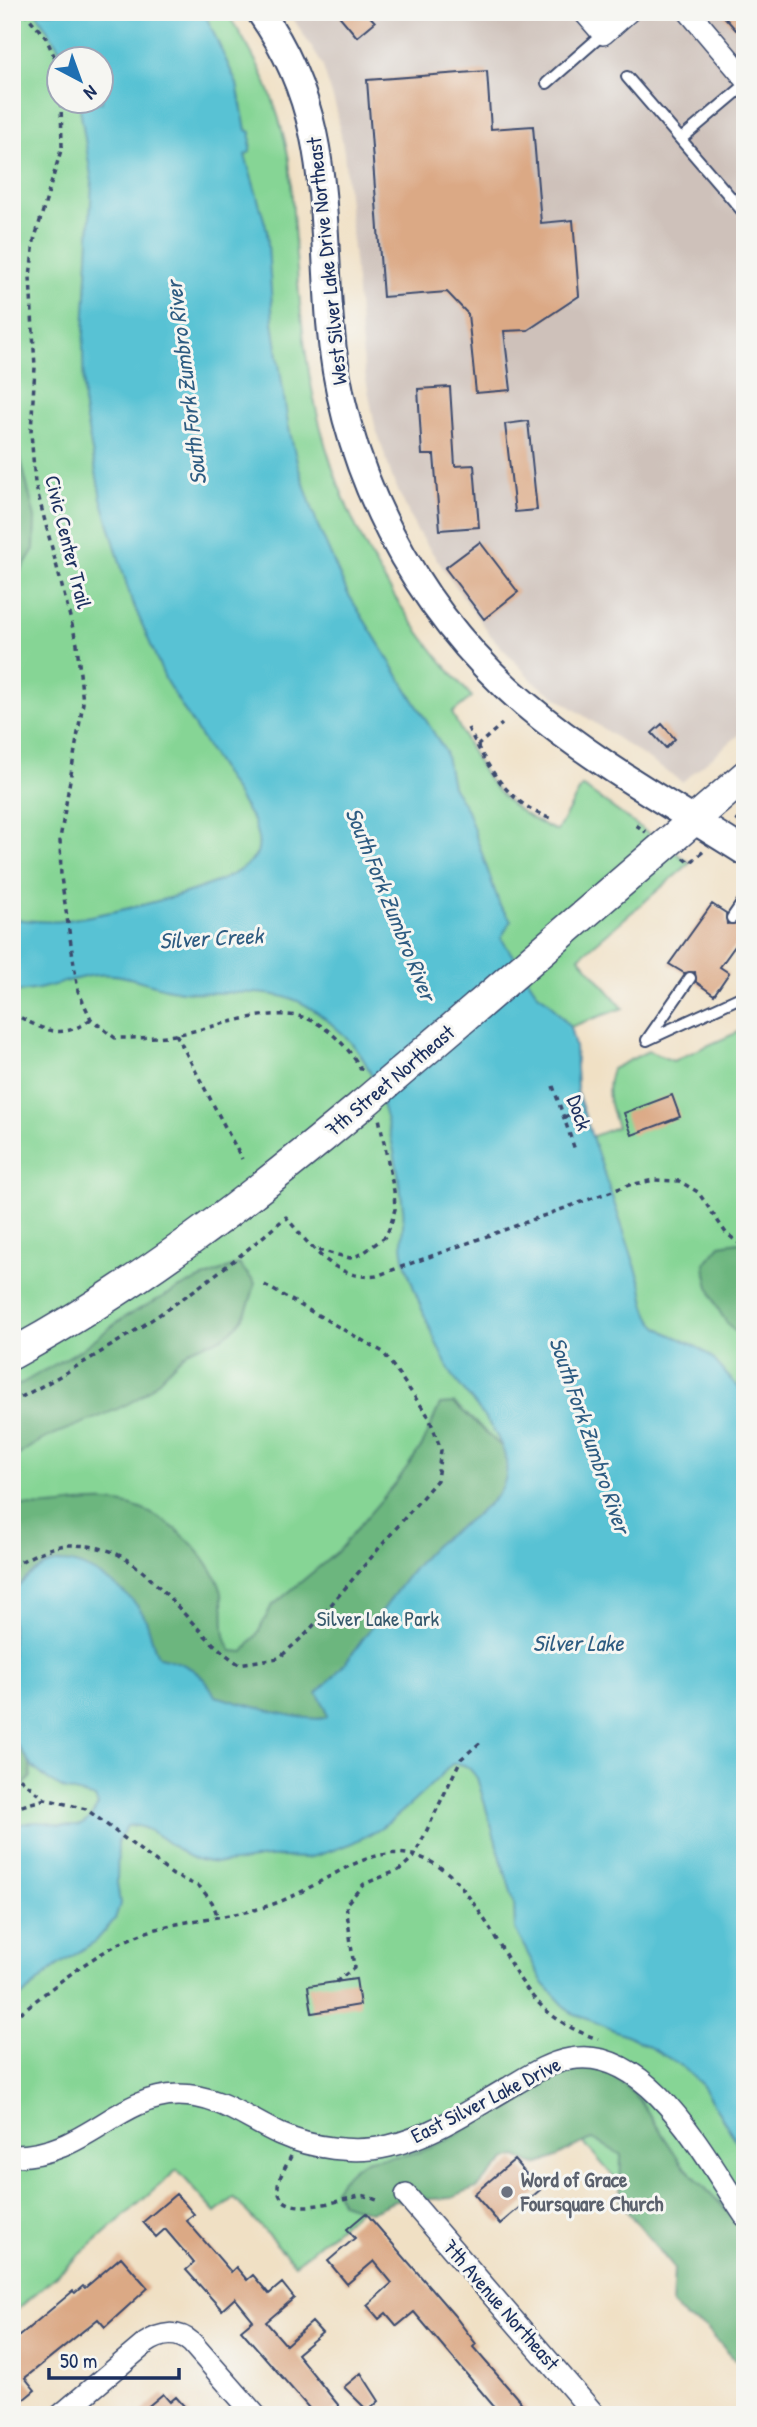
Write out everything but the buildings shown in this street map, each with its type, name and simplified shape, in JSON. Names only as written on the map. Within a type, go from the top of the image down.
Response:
[{"type":"main road","name":"7th Street Northeast","points":[[12,1354],[130,1284],[267,1184],[745,776]]},
{"type":"street","name":"West Silver Lake Drive Northeast","points":[[260,12],[291,62],[306,100],[320,166],[330,324],[342,400],[374,497],[403,556],[452,630],[511,690],[589,751],[745,852]]},
{"type":"street","points":[[584,12],[603,34],[628,12]]},
{"type":"street","points":[[689,12],[745,78]]},
{"type":"street","name":"East Silver Lake Drive","points":[[12,2156],[53,2152],[91,2133],[128,2109],[164,2096],[217,2100],[298,2141],[346,2148],[388,2147],[436,2129],[553,2064],[569,2059],[598,2058],[630,2071],[661,2098],[745,2216]]},
{"type":"street","name":"7th Avenue Northeast","points":[[406,2195],[593,2414]]},
{"type":"street","points":[[61,2415],[146,2343],[157,2336],[171,2333],[185,2336],[255,2415]]},
{"type":"lane","points":[[547,83],[603,34]]},
{"type":"lane","points":[[626,77],[745,214]]},
{"type":"lane","points":[[681,139],[745,85]]},
{"type":"lane","points":[[732,918],[745,899]]},
{"type":"lane","points":[[690,978],[647,1040],[745,995]]},
{"type":"path","points":[[24,12],[50,46]]},
{"type":"path","name":"Civic Center Trail","points":[[61,116],[62,147],[34,241],[29,296],[34,338],[31,432],[35,484],[76,644],[82,681],[83,703],[60,839],[61,877],[78,991],[91,1019]]},
{"type":"path","points":[[477,746],[502,724]]},
{"type":"path","points":[[468,728],[503,788],[532,812],[552,819]]},
{"type":"path","points":[[12,1013],[44,1030],[64,1033],[91,1019],[115,1038],[176,1034],[266,1017]]},
{"type":"path","points":[[176,1034],[242,1158]]},
{"type":"path","name":"Dock","points":[[553,1086],[575,1150]]},
{"type":"path","points":[[564,1117],[583,1110]]},
{"type":"path","points":[[12,1402],[90,1360],[153,1319],[239,1256],[286,1217],[344,1275],[358,1279],[376,1276],[629,1185],[679,1181],[698,1192],[726,1233],[745,1248]]},
{"type":"path","points":[[318,1250],[350,1258],[375,1245]]},
{"type":"path","points":[[12,1566],[39,1553],[71,1545],[115,1553],[150,1579],[215,1649],[239,1664],[279,1658],[307,1633],[437,1480],[441,1450],[429,1417],[383,1352],[261,1283]]},
{"type":"path","points":[[336,1982],[354,1968],[346,1904],[364,1884],[399,1870],[414,1857],[459,1763],[482,1741]]},
{"type":"path","points":[[12,1772],[45,1799],[86,1809],[173,1874],[200,1887],[212,1902],[218,1917]]},
{"type":"path","points":[[12,1808],[45,1799]]},
{"type":"path","points":[[12,2019],[103,1951],[157,1928],[218,1917],[282,1901],[350,1863],[373,1855],[414,1857],[447,1872],[488,1924],[522,1984],[550,2015],[572,2031],[603,2041]]},
{"type":"path","points":[[298,2141],[278,2184],[279,2193],[285,2200],[308,2206],[364,2195],[377,2200]]},
{"type":"path","points":[[560,2410],[564,2415]]},
{"type":"shaded area","points":[[289,12],[745,12],[745,730],[682,782],[534,682],[490,635],[417,531],[393,480],[375,426],[364,369],[344,152],[336,108],[322,64]]},
{"type":"green space","name":"Silver Lake Park","points":[[12,12],[226,12],[266,82],[289,159],[306,354],[327,452],[362,539],[384,579],[439,658],[472,697],[452,713],[472,752],[492,784],[535,821],[557,831],[582,786],[690,863],[579,957],[623,1008],[570,1027],[575,1047],[577,1092],[591,1137],[617,1127],[608,1091],[612,1069],[648,1051],[673,1061],[745,1029],[745,2329],[548,2101],[418,2208],[394,2181],[295,2264],[234,2198],[216,2213],[177,2170],[12,2314]]},
{"type":"green space","points":[[12,422],[35,518],[34,549],[12,585]]},
{"type":"green space","points":[[745,1241],[745,1338],[729,1325],[716,1305],[708,1284],[705,1263],[720,1245]]},
{"type":"green space","points":[[239,1264],[255,1283],[247,1310],[231,1331],[192,1349],[152,1387],[123,1407],[40,1441],[12,1461],[12,1389],[80,1350],[126,1316],[188,1284]]},
{"type":"green space","points":[[454,1403],[515,1459],[512,1483],[347,1723],[233,1712],[12,1607],[12,1503],[36,1506],[95,1502],[125,1504],[159,1518],[174,1528],[200,1554],[211,1568],[222,1593],[228,1643],[232,1651],[244,1652],[271,1607],[337,1552],[395,1484],[422,1446],[440,1404]]},
{"type":"green space","points":[[12,1720],[29,1751],[31,1777],[12,1799]]},
{"type":"green space","points":[[588,2064],[614,2076],[639,2099],[682,2164],[745,2229],[745,2361],[735,2360],[706,2328],[685,2318],[672,2305],[674,2268],[620,2203],[621,2155],[593,2139],[537,2164],[517,2156],[507,2159],[476,2188],[452,2198],[395,2201],[370,2212],[341,2203],[335,2189],[354,2167],[372,2159],[418,2152],[441,2143],[543,2079],[565,2069]]},
{"type":"water","name":"Silver Lake","points":[[36,12],[204,12],[237,84],[246,130],[251,132],[250,152],[245,155],[267,230],[273,322],[288,424],[298,466],[318,526],[347,592],[445,751],[452,786],[467,810],[500,906],[511,920],[501,938],[538,994],[548,1001],[570,1027],[575,1047],[577,1092],[651,1317],[665,1332],[710,1356],[745,1392],[745,2155],[700,2083],[679,2064],[633,2038],[570,2012],[543,1983],[515,1929],[514,1902],[477,1778],[460,1764],[452,1764],[385,1825],[354,1842],[305,1858],[268,1857],[223,1863],[204,1861],[185,1854],[153,1832],[127,1826],[118,1841],[117,1882],[120,1904],[115,1919],[96,1941],[54,1968],[12,2005],[12,1828],[39,1822],[72,1826],[82,1824],[90,1818],[98,1805],[95,1798],[64,1789],[48,1780],[33,1767],[12,1738],[12,1594],[35,1571],[47,1565],[58,1562],[82,1566],[115,1585],[138,1606],[159,1657],[192,1669],[205,1680],[215,1696],[306,1718],[327,1717],[326,1708],[317,1693],[348,1659],[416,1565],[440,1541],[484,1508],[501,1490],[507,1466],[504,1452],[489,1424],[451,1373],[417,1296],[403,1253],[401,1191],[384,1110],[362,1057],[340,1031],[319,1014],[289,998],[259,993],[181,991],[108,974],[12,992],[12,919],[61,921],[106,913],[199,889],[246,866],[257,853],[258,845],[253,821],[166,681],[130,596],[101,498],[84,410],[83,350],[92,182],[81,116],[116,116],[116,46],[58,46]]},
{"type":"place","name":"Word of Grace Foursquare Church","points":[[507,2192]]},
{"type":"water label","name":"South Fork Zumbro River","points":[[186,383]]},
{"type":"water label","name":"South Fork Zumbro River","points":[[391,904]]},
{"type":"water label","name":"Silver Creek","points":[[211,938]]},
{"type":"water label","name":"South Fork Zumbro River","points":[[590,1435]]}]
